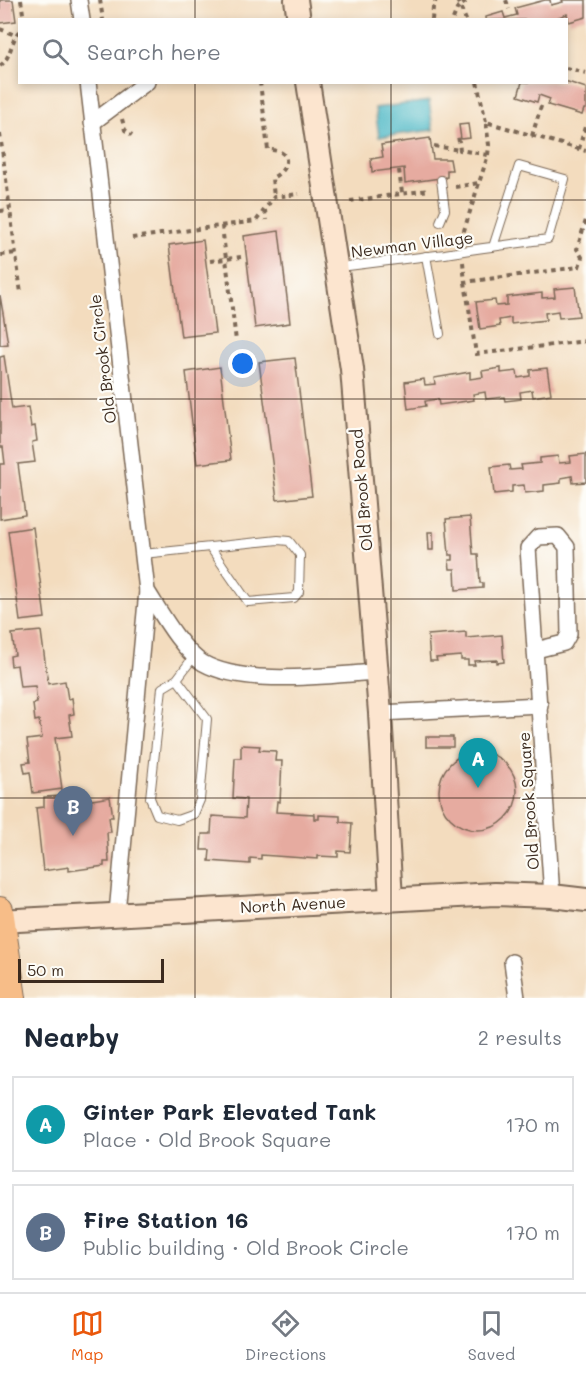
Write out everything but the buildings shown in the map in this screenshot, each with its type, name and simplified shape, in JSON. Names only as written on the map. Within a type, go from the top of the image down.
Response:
[{"type":"main road","points":[[1,918],[13,998]]},
{"type":"street","points":[[79,0],[82,18]]},
{"type":"street","points":[[296,0],[299,18]]},
{"type":"street","name":"Old Brook Circle","points":[[88,84],[147,591],[117,913]]},
{"type":"street","points":[[92,123],[144,84]]},
{"type":"street","name":"Old Brook Road","points":[[308,84],[352,369],[380,713],[392,899]]},
{"type":"street","name":"Old Brook Square","points":[[536,650],[564,644],[569,634],[567,547],[558,536],[538,537],[528,548],[552,896]]},
{"type":"street","name":"Old Brook Circle","points":[[147,591],[166,621],[203,663],[237,675],[270,678],[376,672]]},
{"type":"street","points":[[380,713],[540,705]]},
{"type":"street","name":"North Avenue","points":[[1,918],[495,894],[586,900]]},
{"type":"street","points":[[512,962],[517,998]]},
{"type":"lane","name":"Newman Village","points":[[335,267],[426,256],[493,247],[548,239],[565,179],[519,166],[493,247]]},
{"type":"lane","points":[[440,222],[445,210],[441,180]]},
{"type":"lane","points":[[426,256],[440,333]]},
{"type":"lane","points":[[143,554],[210,547],[289,541],[300,555],[299,592],[294,598],[248,602],[210,547]]},
{"type":"lane","points":[[177,679],[207,719],[200,800],[194,814],[177,820],[157,815],[150,798],[162,688],[177,679],[195,656]]},
{"type":"path","points":[[21,0],[24,18]]},
{"type":"path","points":[[100,0],[103,18]]},
{"type":"path","points":[[432,18],[436,0]]},
{"type":"path","points":[[457,0],[465,18]]},
{"type":"path","points":[[454,18],[460,5],[469,0]]},
{"type":"path","points":[[507,0],[509,9]]},
{"type":"path","points":[[0,29],[15,35]]},
{"type":"path","points":[[0,66],[8,58],[18,32]]},
{"type":"path","points":[[568,68],[586,73]]},
{"type":"path","points":[[132,238],[256,221],[274,197],[272,178],[284,169],[286,161],[284,154],[280,151],[268,150],[260,84]]},
{"type":"path","points":[[477,84],[486,122],[488,155]]},
{"type":"path","points":[[532,135],[542,104]]},
{"type":"path","points":[[486,122],[586,151]]},
{"type":"path","points":[[579,149],[586,123]]},
{"type":"path","points":[[125,130],[132,135]]},
{"type":"path","points":[[0,135],[21,293]]},
{"type":"path","points":[[434,146],[460,150]]},
{"type":"path","points":[[399,170],[402,193]]},
{"type":"path","points":[[479,183],[461,241],[476,354],[586,341]]},
{"type":"path","points":[[274,197],[299,194]]},
{"type":"path","points":[[0,211],[10,210]]},
{"type":"path","points":[[265,210],[266,220]]},
{"type":"path","points":[[579,267],[582,256],[577,249],[586,220]]},
{"type":"path","points":[[222,226],[236,341]]},
{"type":"path","points":[[1,255],[16,253]]},
{"type":"path","points":[[210,261],[241,257]]},
{"type":"path","points":[[465,282],[579,267],[586,271]]},
{"type":"water","points":[[429,101],[433,130],[379,137],[375,108]]},
{"type":"place","name":"Ginter Park Elevated Tank","points":[[478,788]]},
{"type":"place","name":"Fire Station 16","points":[[73,836]]}]
